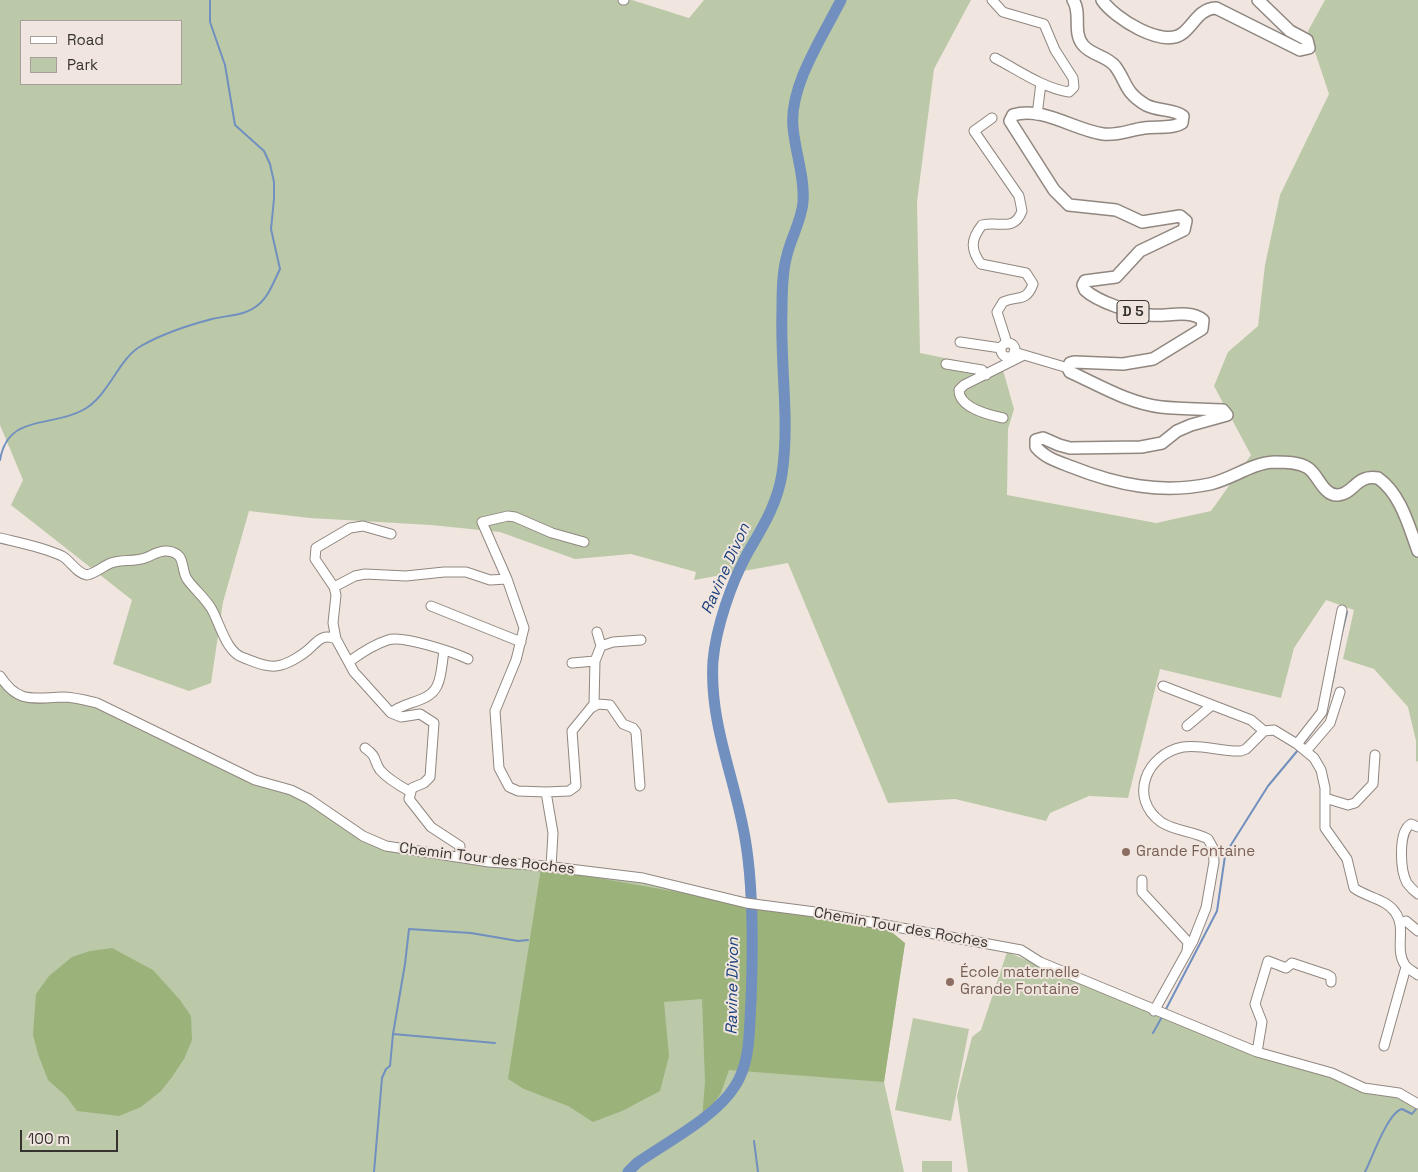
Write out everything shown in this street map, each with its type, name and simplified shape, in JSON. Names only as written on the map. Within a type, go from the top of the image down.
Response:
[{"type":"main road","name":"D 5","points":[[1068,368],[1070,363],[1074,362],[1123,364],[1153,359],[1202,329],[1204,322],[1195,315],[1150,315],[1133,312],[1117,307],[1085,290],[1085,281],[1116,277],[1140,251],[1181,233],[1186,227],[1186,221],[1180,216],[1142,222],[1116,210],[1078,208],[1069,205],[1054,190],[1010,121],[1013,114],[1037,115],[1100,134],[1112,135],[1144,128],[1176,126],[1183,120],[1180,114],[1146,105],[1125,87],[1115,66],[1095,56],[1083,45],[1078,38],[1078,11],[1073,0]]},
{"type":"main road","points":[[1102,0],[1109,9],[1158,38],[1174,37],[1182,33],[1208,8],[1216,8],[1300,50],[1309,48],[1307,40],[1284,26],[1258,0]]},
{"type":"main road","points":[[1068,368],[1070,372],[1139,402],[1159,407],[1211,409],[1224,411],[1227,415],[1191,425],[1176,431],[1162,442],[1141,447],[1070,448],[1043,438],[1035,443],[1044,455],[1071,467],[1126,485],[1150,488],[1174,488],[1210,484],[1273,462],[1300,464],[1308,468],[1325,489],[1334,494],[1342,494],[1364,478],[1378,478],[1390,488],[1401,507],[1418,551]]},
{"type":"street","points":[[992,0],[1003,12],[1044,24],[1055,50],[1074,82],[1070,92],[1042,82],[995,58]]},
{"type":"street","points":[[1037,115],[1042,82]]},
{"type":"street","points":[[992,118],[974,131],[1019,196],[1022,211],[1013,224],[1006,226],[982,225],[973,240],[972,247],[981,264],[1026,273],[1033,284],[1029,293],[1024,297],[1002,302],[997,312],[1004,346]]},
{"type":"street","points":[[960,342],[1012,345],[1014,352],[1068,368]]},
{"type":"street","points":[[1003,418],[992,416],[965,403],[961,398],[961,388],[1024,355]]},
{"type":"street","points":[[946,364],[982,370],[986,374]]},
{"type":"street","points":[[584,542],[558,535],[515,517],[508,516],[482,522],[507,579],[524,628],[521,642],[495,711],[500,768],[509,786],[518,791],[569,792],[576,786],[572,731],[591,708],[595,700],[595,662],[601,646],[597,632]]},
{"type":"street","points":[[391,534],[363,526],[350,528],[320,545],[314,554],[315,559],[334,587],[336,595],[333,623],[336,639],[350,661],[354,672],[391,714],[401,717],[420,714],[434,723],[430,776],[410,791],[409,799],[431,827],[460,846],[460,857]]},
{"type":"street","points":[[0,538],[48,550],[65,558],[83,574],[87,575],[112,563],[144,558],[159,552],[174,553],[180,557],[184,564],[184,574],[188,580],[200,592],[211,608],[232,650],[241,658],[268,666],[282,665],[305,652],[318,639],[330,636],[336,639]]},
{"type":"street","points":[[334,587],[355,576],[365,574],[406,576],[466,572],[490,580],[507,579]]},
{"type":"street","points":[[430,606],[521,642]]},
{"type":"street","points":[[1297,744],[1322,712],[1342,610]]},
{"type":"street","points":[[350,661],[390,639],[400,639],[468,659]]},
{"type":"street","points":[[601,646],[613,642],[641,640]]},
{"type":"street","points":[[391,714],[398,707],[426,697],[434,691],[439,680],[444,651]]},
{"type":"street","points":[[572,663],[595,662]]},
{"type":"street","name":"Chemin Tour des Roches","points":[[0,676],[13,693],[19,696],[30,698],[80,698],[97,703],[255,780],[291,790],[310,799],[374,842],[398,849],[489,862],[643,878],[746,903],[814,912],[1021,950],[1040,962],[1154,1011],[1257,1052],[1332,1073],[1364,1088],[1399,1093],[1418,1104]]},
{"type":"street","points":[[1162,686],[1251,720],[1264,731],[1279,732],[1314,758],[1321,770],[1325,788],[1325,828],[1347,859],[1354,888],[1395,911],[1401,923],[1400,951],[1406,967],[1418,975]]},
{"type":"street","points":[[1306,751],[1330,723],[1340,692]]},
{"type":"street","points":[[591,708],[598,704],[610,706],[623,724],[633,728],[636,732],[640,786]]},
{"type":"street","points":[[1186,726],[1212,705]]},
{"type":"street","points":[[1154,1011],[1187,951],[1206,908],[1211,888],[1213,848],[1208,839],[1203,836],[1160,821],[1151,810],[1145,796],[1144,782],[1157,758],[1170,750],[1188,747],[1246,749],[1264,731]]},
{"type":"street","points":[[365,748],[376,758],[378,767],[383,773],[410,791]]},
{"type":"street","points":[[1324,798],[1348,805],[1355,803],[1373,784],[1375,755]]},
{"type":"street","points":[[546,792],[552,833],[551,867]]},
{"type":"street","points":[[1418,827],[1411,824],[1402,833],[1404,876],[1408,884],[1418,894]]},
{"type":"street","points":[[1142,880],[1142,892],[1188,942],[1187,951]]},
{"type":"street","points":[[1401,923],[1406,921],[1418,932]]},
{"type":"street","points":[[1257,1052],[1262,1022],[1255,1004],[1268,961],[1286,968],[1292,963],[1328,974],[1331,982]]},
{"type":"street","points":[[1384,1046],[1406,967]]},
{"type":"green space","points":[[0,0],[632,0],[689,18],[704,0],[971,0],[934,69],[917,202],[920,353],[1003,370],[1014,409],[1008,429],[1007,495],[1156,523],[1211,511],[1251,455],[1214,386],[1228,352],[1258,326],[1265,265],[1280,195],[1329,94],[1308,31],[1325,0],[1418,0],[1418,761],[1416,762],[1416,741],[1408,707],[1374,669],[1343,659],[1354,610],[1326,600],[1294,648],[1281,698],[1160,669],[1128,798],[1089,796],[1050,813],[1046,821],[955,799],[888,803],[788,563],[694,580],[696,572],[631,554],[575,559],[500,532],[431,525],[310,518],[249,511],[223,602],[211,683],[189,691],[113,664],[132,600],[11,505],[23,480],[0,425]]},
{"type":"green space","points":[[0,676],[13,693],[80,698],[203,757],[291,790],[386,846],[643,878],[905,943],[884,1082],[904,1172],[0,1172]]},
{"type":"green space","points":[[541,868],[888,929],[905,943],[884,1082],[729,1070],[721,1093],[702,1120],[705,1082],[702,999],[664,1002],[669,1056],[660,1091],[622,1111],[593,1122],[568,1106],[524,1089],[508,1079]]},
{"type":"green space","points":[[112,948],[153,970],[180,1000],[191,1016],[192,1040],[184,1059],[161,1091],[141,1107],[119,1116],[77,1111],[66,1096],[48,1080],[33,1035],[36,994],[49,976],[72,957],[90,951]]},
{"type":"green space","points":[[1007,952],[1255,1055],[1336,1079],[1359,1091],[1398,1098],[1418,1110],[1418,1172],[968,1172],[957,1096],[972,1037],[981,1030]]},
{"type":"green space","points":[[913,1018],[969,1029],[951,1121],[895,1110]]},
{"type":"green space","points":[[922,1161],[952,1161],[952,1172],[922,1172]]},
{"type":"waterway","points":[[0,460],[5,445],[12,435],[21,428],[71,415],[92,404],[126,360],[141,346],[185,327],[253,309],[265,297],[280,269],[271,229],[274,182],[270,164],[264,151],[235,125],[225,65],[210,22],[210,0]]},
{"type":"waterway","name":"Ravine Divon","points":[[628,1172],[637,1163],[690,1128],[716,1108],[735,1086],[747,1056],[752,961],[750,878],[741,816],[715,706],[713,661],[717,634],[730,592],[741,566],[773,506],[780,485],[785,433],[782,332],[784,269],[801,215],[803,202],[803,183],[794,136],[793,111],[802,78],[841,0]]},
{"type":"waterway","points":[[1340,641],[1347,612]]},
{"type":"waterway","points":[[1326,712],[1335,670]]},
{"type":"waterway","points":[[1303,744],[1324,716]]},
{"type":"waterway","points":[[1165,1011],[1217,911],[1225,856],[1229,848],[1268,786],[1298,750]]},
{"type":"waterway","points":[[374,1172],[382,1078],[386,1069],[390,1066],[409,929],[471,933],[518,941],[528,940]]},
{"type":"waterway","points":[[1153,1033],[1163,1015]]},
{"type":"waterway","points":[[393,1034],[495,1043]]},
{"type":"waterway","points":[[1365,1172],[1391,1118],[1402,1109],[1412,1114],[1416,1109]]},
{"type":"waterway","points":[[754,1141],[758,1172]]},
{"type":"place","name":"Grande Fontaine","points":[[1126,852]]},
{"type":"place","name":"École maternelle Grande Fontaine","points":[[950,982]]}]
